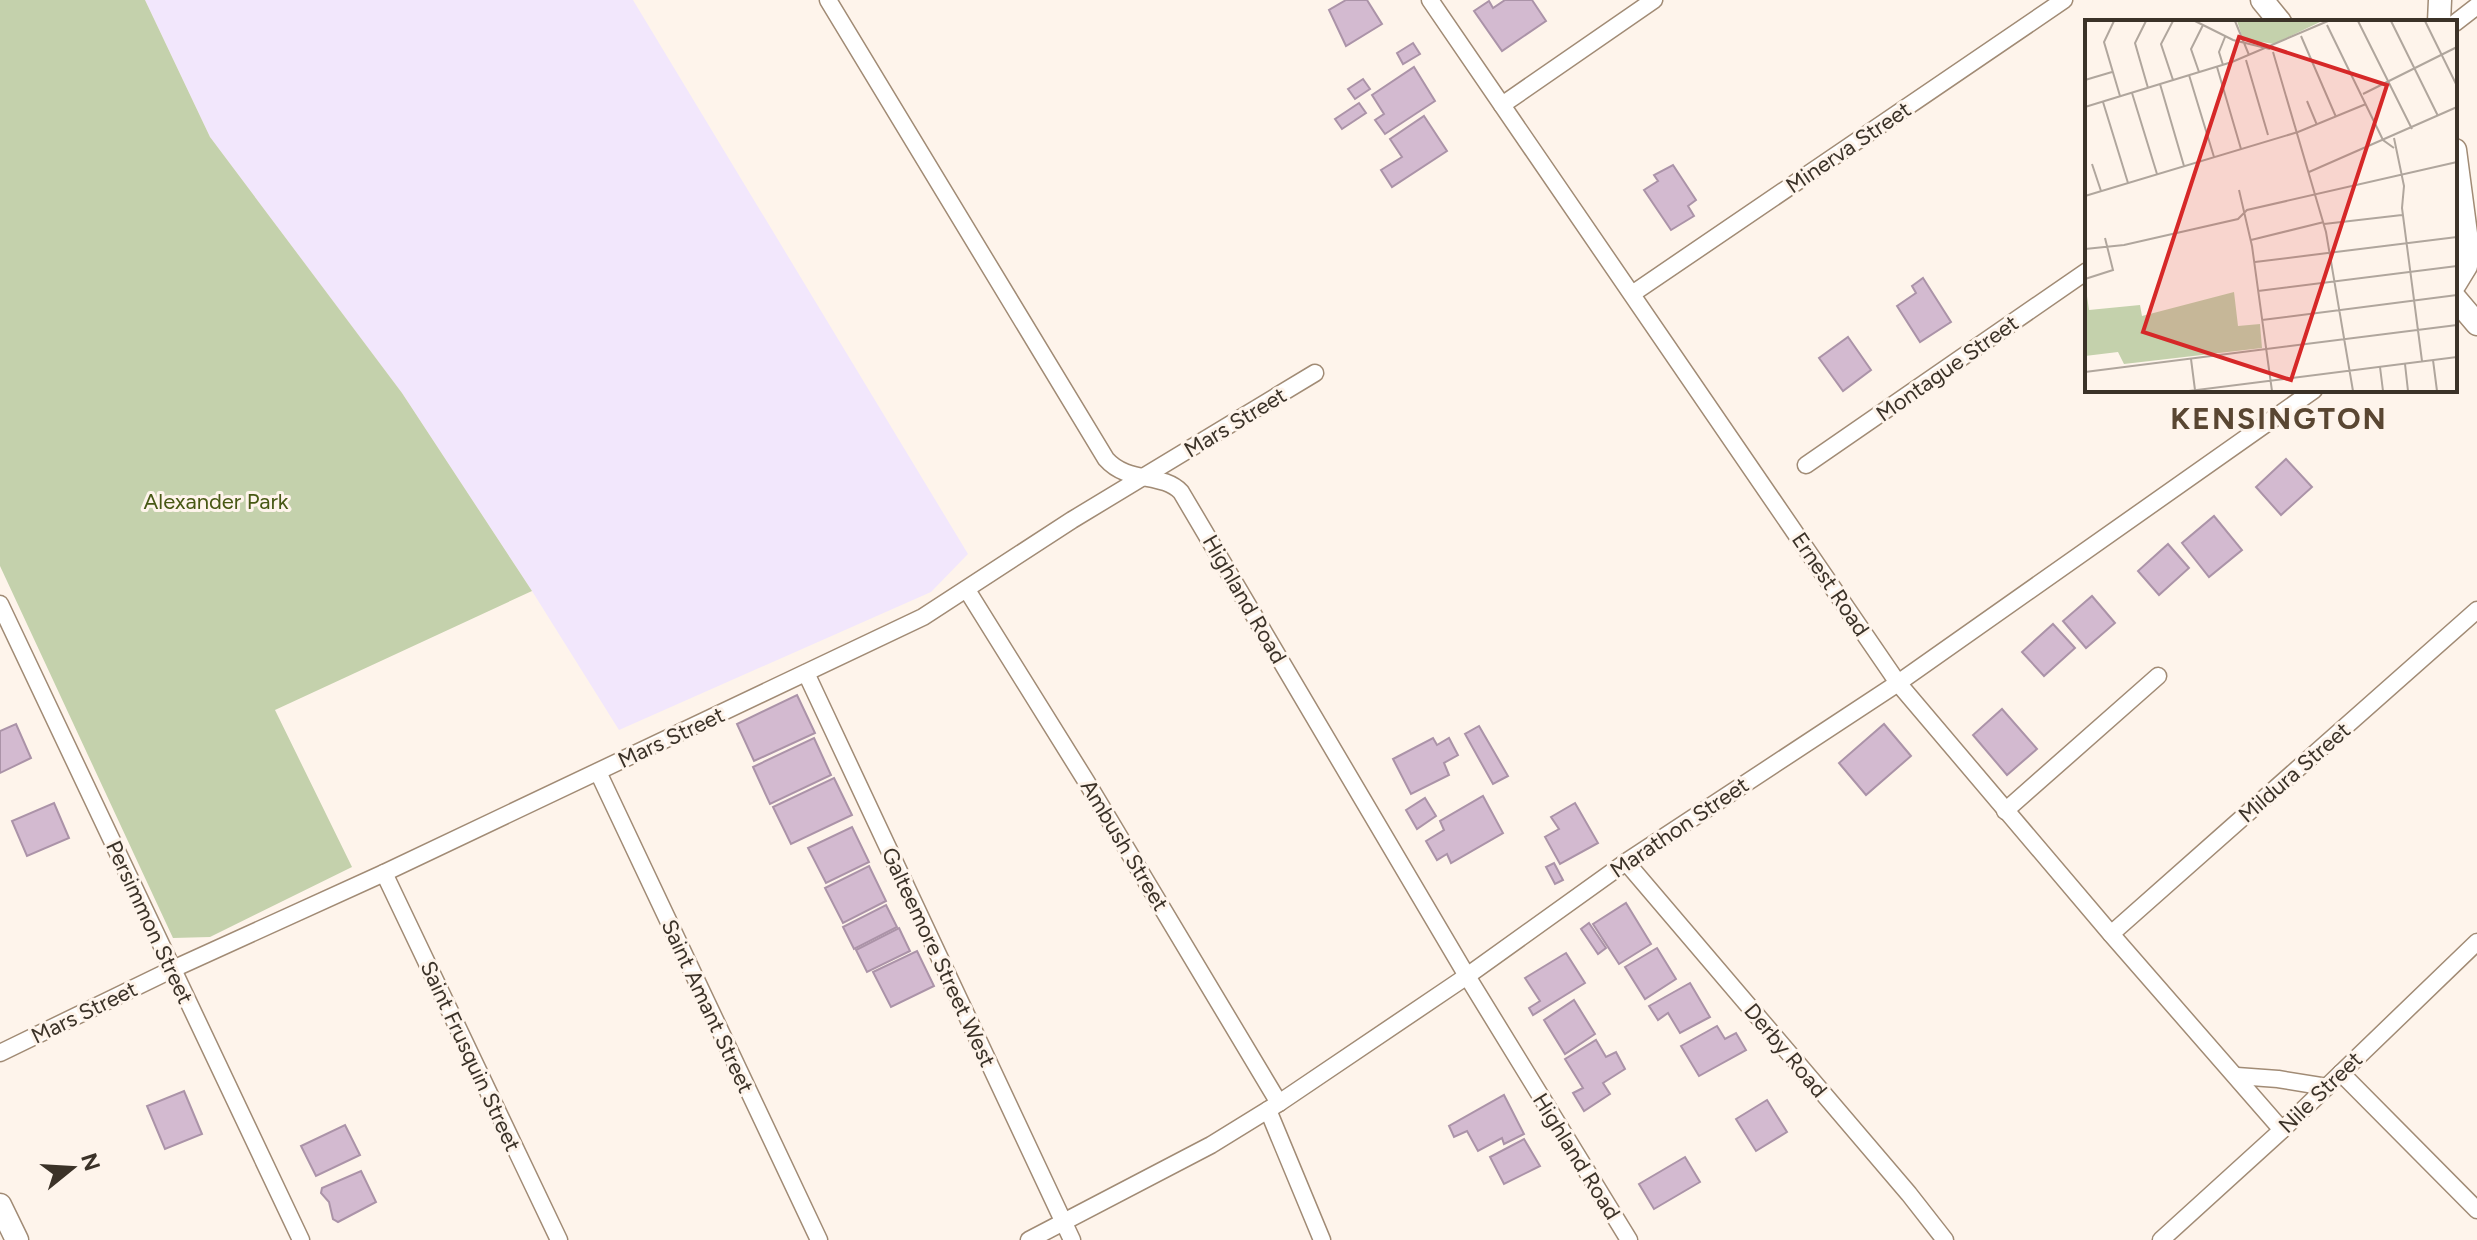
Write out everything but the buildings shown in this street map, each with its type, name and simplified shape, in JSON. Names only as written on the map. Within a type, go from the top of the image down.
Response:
[{"type":"main road","points":[[2439,20],[2440,0]]},
{"type":"main road","points":[[2457,164],[2467,235],[2463,269]]},
{"type":"main road","points":[[2457,300],[2477,324]]},
{"type":"main road","points":[[0,1205],[17,1240]]},
{"type":"street","name":"Highland Road","points":[[828,0],[1094,442],[1112,466],[1141,478],[1170,483],[1181,492],[1467,976],[1629,1240]]},
{"type":"street","name":"Ernest Road","points":[[1430,0],[1898,683],[2282,1130]]},
{"type":"street","points":[[1502,105],[1654,0]]},
{"type":"street","name":"Minerva Street","points":[[1632,294],[2064,0]]},
{"type":"street","points":[[2457,21],[2477,6]]},
{"type":"street","name":"Montague Street","points":[[1806,465],[2085,272]]},
{"type":"street","name":"Mars Street","points":[[0,1053],[923,617],[1141,478],[1315,373]]},
{"type":"street","name":"Marathon Street","points":[[1029,1240],[1211,1145],[1273,1107],[1467,976],[1626,862],[1898,683],[2311,392]]},
{"type":"street","name":"Ambush Street","points":[[967,590],[1086,781],[1273,1107],[1322,1240]]},
{"type":"street","name":"Persimmon Street","points":[[0,604],[301,1240]]},
{"type":"street","name":"Mildura Street","points":[[2111,934],[2477,610]]},
{"type":"street","name":"Galteemore Street West","points":[[806,673],[1072,1240]]},
{"type":"street","points":[[2005,811],[2158,676]]},
{"type":"street","name":"Saint Amant Street","points":[[598,772],[819,1240]]},
{"type":"street","name":"Derby Road","points":[[1626,862],[1945,1240]]},
{"type":"street","name":"Saint Frusquin Street","points":[[384,873],[559,1240]]},
{"type":"street","name":"Nile Street","points":[[2161,1240],[2282,1130],[2477,942]]},
{"type":"street","points":[[2341,1073],[2477,1210]]},
{"type":"street","points":[[2237,1076],[2327,1087]]},
{"type":"shaded area","points":[[145,0],[633,0],[968,554],[931,592],[619,730],[402,393],[210,137]]},
{"type":"green space","name":"Alexander Park","points":[[0,0],[145,0],[210,137],[402,393],[532,591],[275,710],[352,867],[210,937],[173,938],[0,566]]},
{"type":"district","name":"KENSINGTON","points":[[2279,419]]}]
